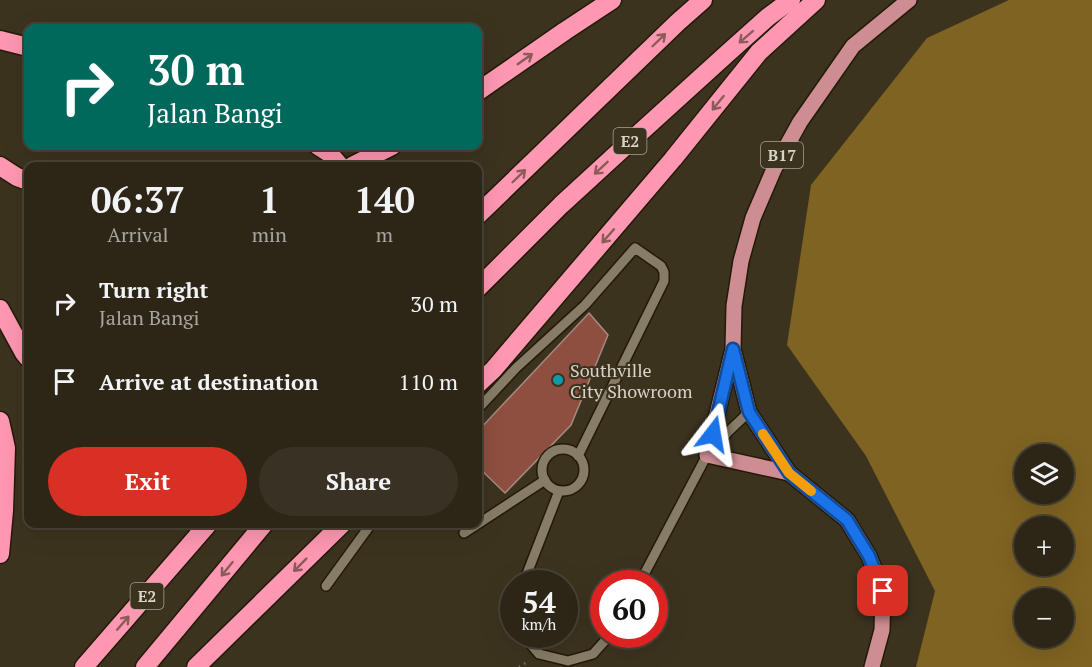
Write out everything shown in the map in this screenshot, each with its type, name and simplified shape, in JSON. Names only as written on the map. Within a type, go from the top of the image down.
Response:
[{"type":"highway","points":[[482,89],[612,0]]},
{"type":"highway","points":[[482,211],[703,0]]},
{"type":"highway","name":"E2","points":[[482,284],[561,205],[633,138],[791,0]]},
{"type":"highway","points":[[482,380],[673,159],[759,52],[816,0]]},
{"type":"highway","points":[[0,40],[24,46]]},
{"type":"highway","points":[[324,150],[337,162]]},
{"type":"highway","points":[[360,162],[384,150]]},
{"type":"highway","points":[[0,166],[24,180]]},
{"type":"highway","points":[[0,309],[24,353]]},
{"type":"highway","points":[[0,421],[6,448],[0,554]]},
{"type":"highway","name":"E2","points":[[84,667],[205,528]]},
{"type":"highway","name":"E2","points":[[145,667],[261,528]]},
{"type":"highway","points":[[196,667],[338,528]]},
{"type":"main road","name":"B17","points":[[872,667],[882,630],[883,591],[869,556],[847,520],[789,473],[749,412],[733,349],[734,306],[741,261],[753,218],[774,169],[800,122],[853,46],[909,0]]},
{"type":"main road","points":[[733,349],[707,455],[789,473]]},
{"type":"lane","points":[[482,405],[516,368],[585,305],[635,248],[661,266],[664,281],[578,456]]},
{"type":"lane","points":[[646,570],[707,455],[749,412]]},
{"type":"lane","points":[[567,450],[582,461],[584,467],[582,481],[572,490],[553,489],[545,480],[543,467],[554,452],[567,450]]},
{"type":"lane","points":[[482,520],[545,480]]},
{"type":"lane","points":[[528,570],[559,491]]},
{"type":"lane","points":[[326,586],[369,528]]},
{"type":"lane","points":[[464,532],[470,528]]},
{"type":"lane","points":[[534,648],[539,654],[568,661],[593,654],[598,648]]},
{"type":"shaded area","points":[[1009,0],[1092,0],[1092,667],[916,667],[935,591],[866,456],[787,345],[811,185],[927,38]]},
{"type":"building","name":"Southville City Showroom","points":[[589,313],[608,335],[571,425],[505,493],[482,471],[482,427]]},
{"type":"slow traffic","points":[[763,434],[789,473],[811,491]]},
{"type":"place","name":"Southville City Showroom","points":[[558,380]]},
{"type":"route","points":[[713,434],[733,349],[749,412],[789,473],[847,520],[869,556],[883,591]]}]
